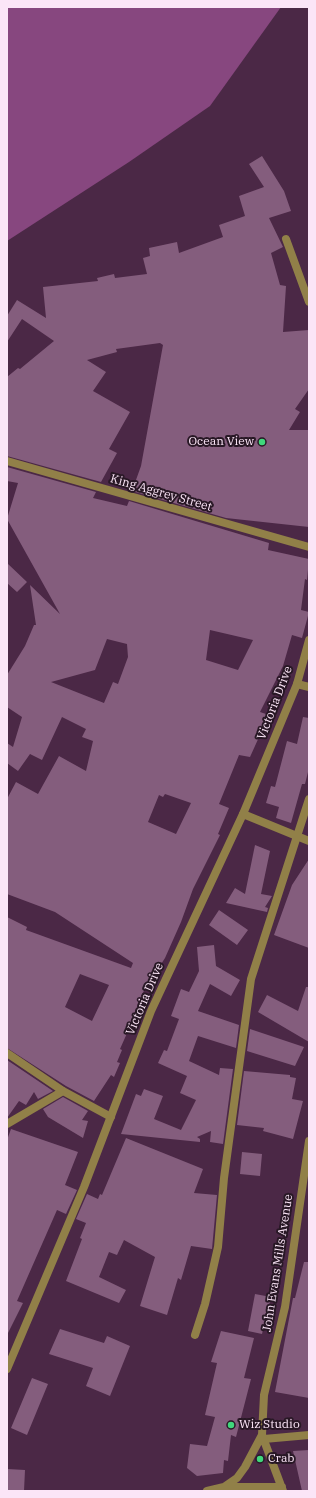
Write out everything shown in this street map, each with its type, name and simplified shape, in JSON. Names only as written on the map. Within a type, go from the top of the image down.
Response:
[{"type":"street","points":[[286,239],[309,302]]},
{"type":"street","name":"King Aggrey Street","points":[[7,461],[309,547]]},
{"type":"street","name":"Victoria Drive","points":[[7,1369],[112,1117],[151,1011],[243,814],[297,684],[309,640]]},
{"type":"street","points":[[297,684],[309,687]]},
{"type":"street","points":[[195,1335],[205,1304],[218,1247],[224,1178],[251,979],[309,799]]},
{"type":"street","points":[[243,814],[309,841]]},
{"type":"street","points":[[7,1053],[63,1091],[112,1117]]},
{"type":"street","points":[[7,1124],[63,1091]]},
{"type":"street","name":"John Evans Mills Avenue","points":[[263,1437],[264,1395],[285,1307],[309,1141]]},
{"type":"street","points":[[263,1437],[309,1435]]},
{"type":"street","points":[[224,1487],[237,1478],[263,1437]]},
{"type":"street","points":[[207,1491],[224,1487],[283,1489],[263,1437]]},
{"type":"shaded area","points":[[7,7],[281,7],[210,106],[129,162],[7,241]]},
{"type":"building","points":[[262,156],[284,191],[291,211],[269,218],[283,247],[271,253],[280,285],[286,286],[283,332],[309,330],[309,389],[295,409],[300,412],[289,430],[309,430],[309,527],[226,518],[132,491],[141,466],[163,345],[160,343],[116,349],[117,352],[87,360],[106,372],[93,391],[130,412],[109,449],[117,453],[101,482],[7,456],[7,377],[18,368],[20,369],[54,341],[22,319],[7,342],[7,316],[17,300],[46,318],[43,287],[98,281],[97,278],[114,274],[115,278],[147,274],[143,258],[150,256],[149,248],[177,242],[179,253],[223,237],[219,225],[245,216],[239,196],[264,187],[249,164]]},
{"type":"building","points":[[7,467],[96,492],[93,498],[127,506],[129,501],[269,543],[268,550],[309,559],[307,580],[305,579],[301,610],[309,612],[302,638],[292,635],[283,666],[260,712],[269,715],[250,757],[239,755],[219,804],[229,808],[218,834],[220,835],[193,889],[181,922],[165,958],[142,994],[144,995],[120,1049],[122,1050],[117,1062],[120,1063],[114,1077],[111,1075],[94,1101],[66,1086],[7,1048],[7,917],[27,927],[26,930],[131,968],[133,963],[55,912],[7,894],[7,799],[16,782],[38,794],[59,756],[86,771],[93,741],[82,737],[86,729],[62,717],[42,760],[30,754],[18,771],[7,763],[7,743],[13,747],[22,717],[7,707],[7,675],[25,646],[34,625],[36,625],[30,585],[60,614],[7,519],[18,483],[7,481]],"holes":[[[210,630],[253,640],[238,670],[206,660]],[[107,639],[127,644],[128,657],[118,684],[113,682],[104,703],[51,682],[95,670]],[[165,794],[191,803],[176,834],[148,822],[159,795],[163,797]],[[80,974],[109,985],[92,1021],[65,1007]]]},
{"type":"building","points":[[7,563],[27,582],[17,592],[7,583]]},
{"type":"building","points":[[303,717],[309,718],[309,768],[305,784],[302,784],[291,823],[276,818],[279,807],[266,803],[271,786],[275,787],[287,741],[297,744]]},
{"type":"building","points":[[255,845],[270,851],[261,894],[272,896],[265,907],[268,908],[267,912],[226,903],[235,888],[245,894]]},
{"type":"building","points":[[309,859],[309,948],[274,935],[292,885]]},
{"type":"building","points":[[219,910],[248,930],[237,945],[209,925]]},
{"type":"building","points":[[214,945],[216,966],[240,980],[231,996],[210,984],[198,1011],[239,1025],[236,1048],[198,1036],[189,1061],[219,1075],[220,1068],[233,1069],[223,1144],[210,1142],[211,1131],[197,1137],[200,1139],[200,1142],[121,1134],[136,1094],[141,1096],[144,1089],[163,1096],[154,1119],[181,1130],[196,1100],[180,1093],[187,1076],[158,1063],[164,1050],[167,1051],[179,1019],[171,1016],[181,989],[189,992],[199,971],[197,947]]},
{"type":"building","points":[[306,987],[309,987],[309,1042],[258,1012],[267,995],[298,1011]]},
{"type":"building","points":[[250,1029],[304,1047],[295,1066],[247,1051]]},
{"type":"building","points":[[7,1060],[53,1091],[38,1099],[34,1092],[26,1105],[19,1101],[7,1118]]},
{"type":"building","points":[[244,1071],[290,1075],[290,1077],[296,1078],[292,1099],[303,1101],[293,1139],[263,1131],[264,1128],[237,1125]]},
{"type":"building","points":[[63,1097],[88,1111],[82,1120],[88,1121],[83,1138],[48,1117],[43,1109]]},
{"type":"building","points":[[11,1129],[78,1152],[65,1185],[77,1190],[66,1214],[57,1210],[17,1301],[23,1303],[7,1335],[7,1140]]},
{"type":"building","points":[[126,1138],[203,1169],[194,1193],[217,1195],[212,1249],[191,1246],[181,1280],[178,1278],[167,1315],[140,1306],[155,1257],[124,1240],[117,1255],[109,1252],[99,1277],[126,1290],[119,1303],[66,1281],[82,1239],[80,1238],[86,1223],[76,1219],[87,1194],[98,1199],[100,1194],[102,1195]]},
{"type":"building","points":[[242,1152],[262,1154],[260,1176],[240,1174]]},
{"type":"building","points":[[304,1262],[309,1262],[309,1398],[275,1392],[293,1298],[295,1298]]},
{"type":"building","points":[[255,1294],[271,1297],[262,1334],[248,1331]]},
{"type":"building","points":[[60,1329],[104,1343],[107,1336],[130,1346],[110,1396],[86,1386],[93,1368],[49,1354]]},
{"type":"building","points":[[221,1331],[254,1338],[244,1378],[251,1379],[236,1437],[231,1435],[228,1461],[224,1460],[223,1473],[197,1476],[187,1468],[190,1444],[207,1446],[215,1417],[205,1415],[217,1363],[211,1362]]},
{"type":"building","points":[[32,1378],[48,1384],[27,1435],[11,1428]]},
{"type":"building","points":[[309,1450],[309,1491],[302,1491],[293,1451]]},
{"type":"building","points":[[7,1469],[25,1470],[24,1491],[7,1491]]},
{"type":"place","name":"Ocean View","points":[[262,442]]},
{"type":"place","name":"Wiz Studio","points":[[231,1425]]},
{"type":"place","name":"Crab","points":[[260,1459]]}]
